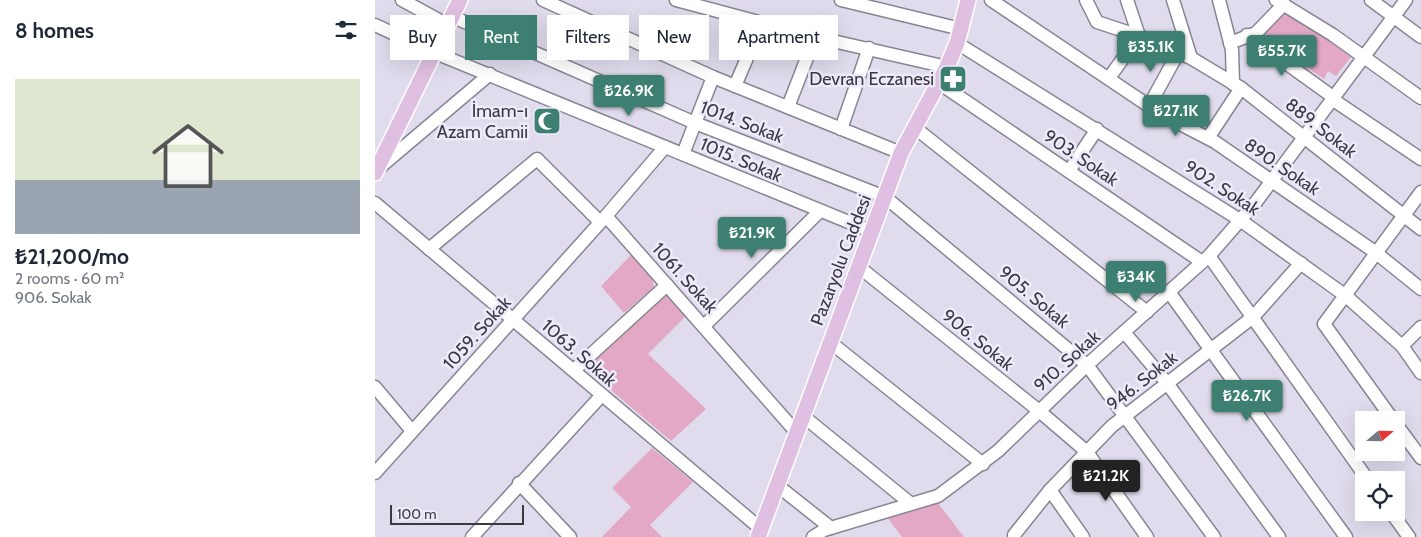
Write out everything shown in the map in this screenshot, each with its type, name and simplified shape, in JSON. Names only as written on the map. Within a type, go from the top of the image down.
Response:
[{"type":"main road","points":[[452,15],[459,0]]},
{"type":"main road","name":"Pazaryolu Caddesi","points":[[759,533],[901,153],[947,67],[959,36],[968,0]]},
{"type":"main road","points":[[376,172],[429,60]]},
{"type":"main road","points":[[375,152],[393,120],[415,89]]},
{"type":"street","name":"1014. Sokak","points":[[402,0],[437,15]]},
{"type":"street","points":[[543,0],[713,77],[901,153]]},
{"type":"street","points":[[676,0],[732,15]]},
{"type":"street","name":"902. Sokak","points":[[841,0],[959,36],[1097,129],[1241,220],[1346,296],[1402,346],[1421,373]]},
{"type":"street","name":"890. Sokak","points":[[991,0],[1149,106],[1208,138],[1272,180],[1375,252],[1421,289]]},
{"type":"street","name":"889. Sokak","points":[[1086,0],[1097,22],[1139,36],[1191,58],[1237,86],[1305,136],[1421,230]]},
{"type":"street","points":[[1109,78],[1139,36],[1127,0]]},
{"type":"street","points":[[1173,0],[1191,58]]},
{"type":"street","points":[[1208,138],[1237,86],[1234,80],[1230,43],[1219,0]]},
{"type":"street","points":[[1371,0],[1421,37]]},
{"type":"street","name":"910. Sokak","points":[[813,537],[831,528],[938,496],[983,464],[1038,410],[1206,259],[1241,220],[1272,180],[1406,0]]},
{"type":"street","points":[[1230,43],[1256,33],[1280,2],[1421,98]]},
{"type":"street","name":"1014. Sokak","points":[[455,23],[695,123],[885,197]]},
{"type":"street","name":"1015. Sokak","points":[[375,25],[390,32]]},
{"type":"street","points":[[1247,35],[1421,159]]},
{"type":"street","points":[[838,42],[947,67]]},
{"type":"street","points":[[841,129],[869,48]]},
{"type":"street","points":[[1149,106],[1178,53]]},
{"type":"street","name":"1015. Sokak","points":[[453,60],[819,212],[873,232]]},
{"type":"street","points":[[735,86],[746,60]]},
{"type":"street","points":[[788,107],[806,60]]},
{"type":"street","points":[[376,172],[489,74]]},
{"type":"street","points":[[683,154],[713,77]]},
{"type":"street","name":"903. Sokak","points":[[939,83],[1069,171],[1206,259],[1253,317],[1362,471]]},
{"type":"street","points":[[914,127],[1147,312]]},
{"type":"street","points":[[1069,171],[1097,129]]},
{"type":"street","points":[[603,219],[665,147]]},
{"type":"street","name":"1061. Sokak","points":[[429,249],[537,159],[603,219],[667,284],[797,432]]},
{"type":"street","points":[[1387,411],[1324,324],[1346,296],[1375,252],[1421,192]]},
{"type":"street","name":"905. Sokak","points":[[885,197],[1087,365],[1126,415],[1214,537]]},
{"type":"street","name":"1063. Sokak","points":[[375,203],[574,370],[601,396],[659,442],[759,533]]},
{"type":"street","points":[[704,326],[819,212]]},
{"type":"street","name":"1059. Sokak","points":[[375,473],[603,219]]},
{"type":"street","name":"946. Sokak","points":[[1014,536],[1050,490],[1126,415],[1253,317],[1301,264]]},
{"type":"street","name":"906. Sokak","points":[[859,267],[1038,410],[1087,452],[1147,537]]},
{"type":"street","points":[[574,370],[667,284]]},
{"type":"street","points":[[1169,292],[1346,537]]},
{"type":"street","points":[[1402,346],[1421,328]]},
{"type":"street","points":[[1124,332],[1167,383],[1279,537]]},
{"type":"street","points":[[830,342],[983,464]]},
{"type":"street","points":[[375,387],[412,431]]},
{"type":"street","points":[[472,537],[519,483],[601,396]]},
{"type":"street","points":[[803,416],[910,503]]},
{"type":"street","points":[[1405,436],[1421,458]]},
{"type":"street","points":[[519,483],[569,537]]},
{"type":"street","points":[[778,486],[831,528]]},
{"type":"street","points":[[1050,490],[1083,537]]},
{"type":"street","points":[[1397,521],[1409,537]]},
{"type":"shaded area","points":[[1288,9],[1351,57],[1336,76],[1328,71],[1324,79],[1262,37]]},
{"type":"shaded area","points":[[631,255],[652,279],[654,287],[624,313],[601,286]]},
{"type":"shaded area","points":[[670,294],[689,313],[648,354],[706,409],[671,441],[592,374],[590,366],[661,296]]},
{"type":"shaded area","points":[[652,448],[693,482],[650,525],[662,537],[602,537],[631,507],[612,488]]},
{"type":"shaded area","points":[[937,502],[964,537],[902,537],[887,517]]},
{"type":"place","name":"Devran Eczanesi","points":[[953,79]]},
{"type":"place","name":"İmam-ı Azam Camii","points":[[547,121]]}]
